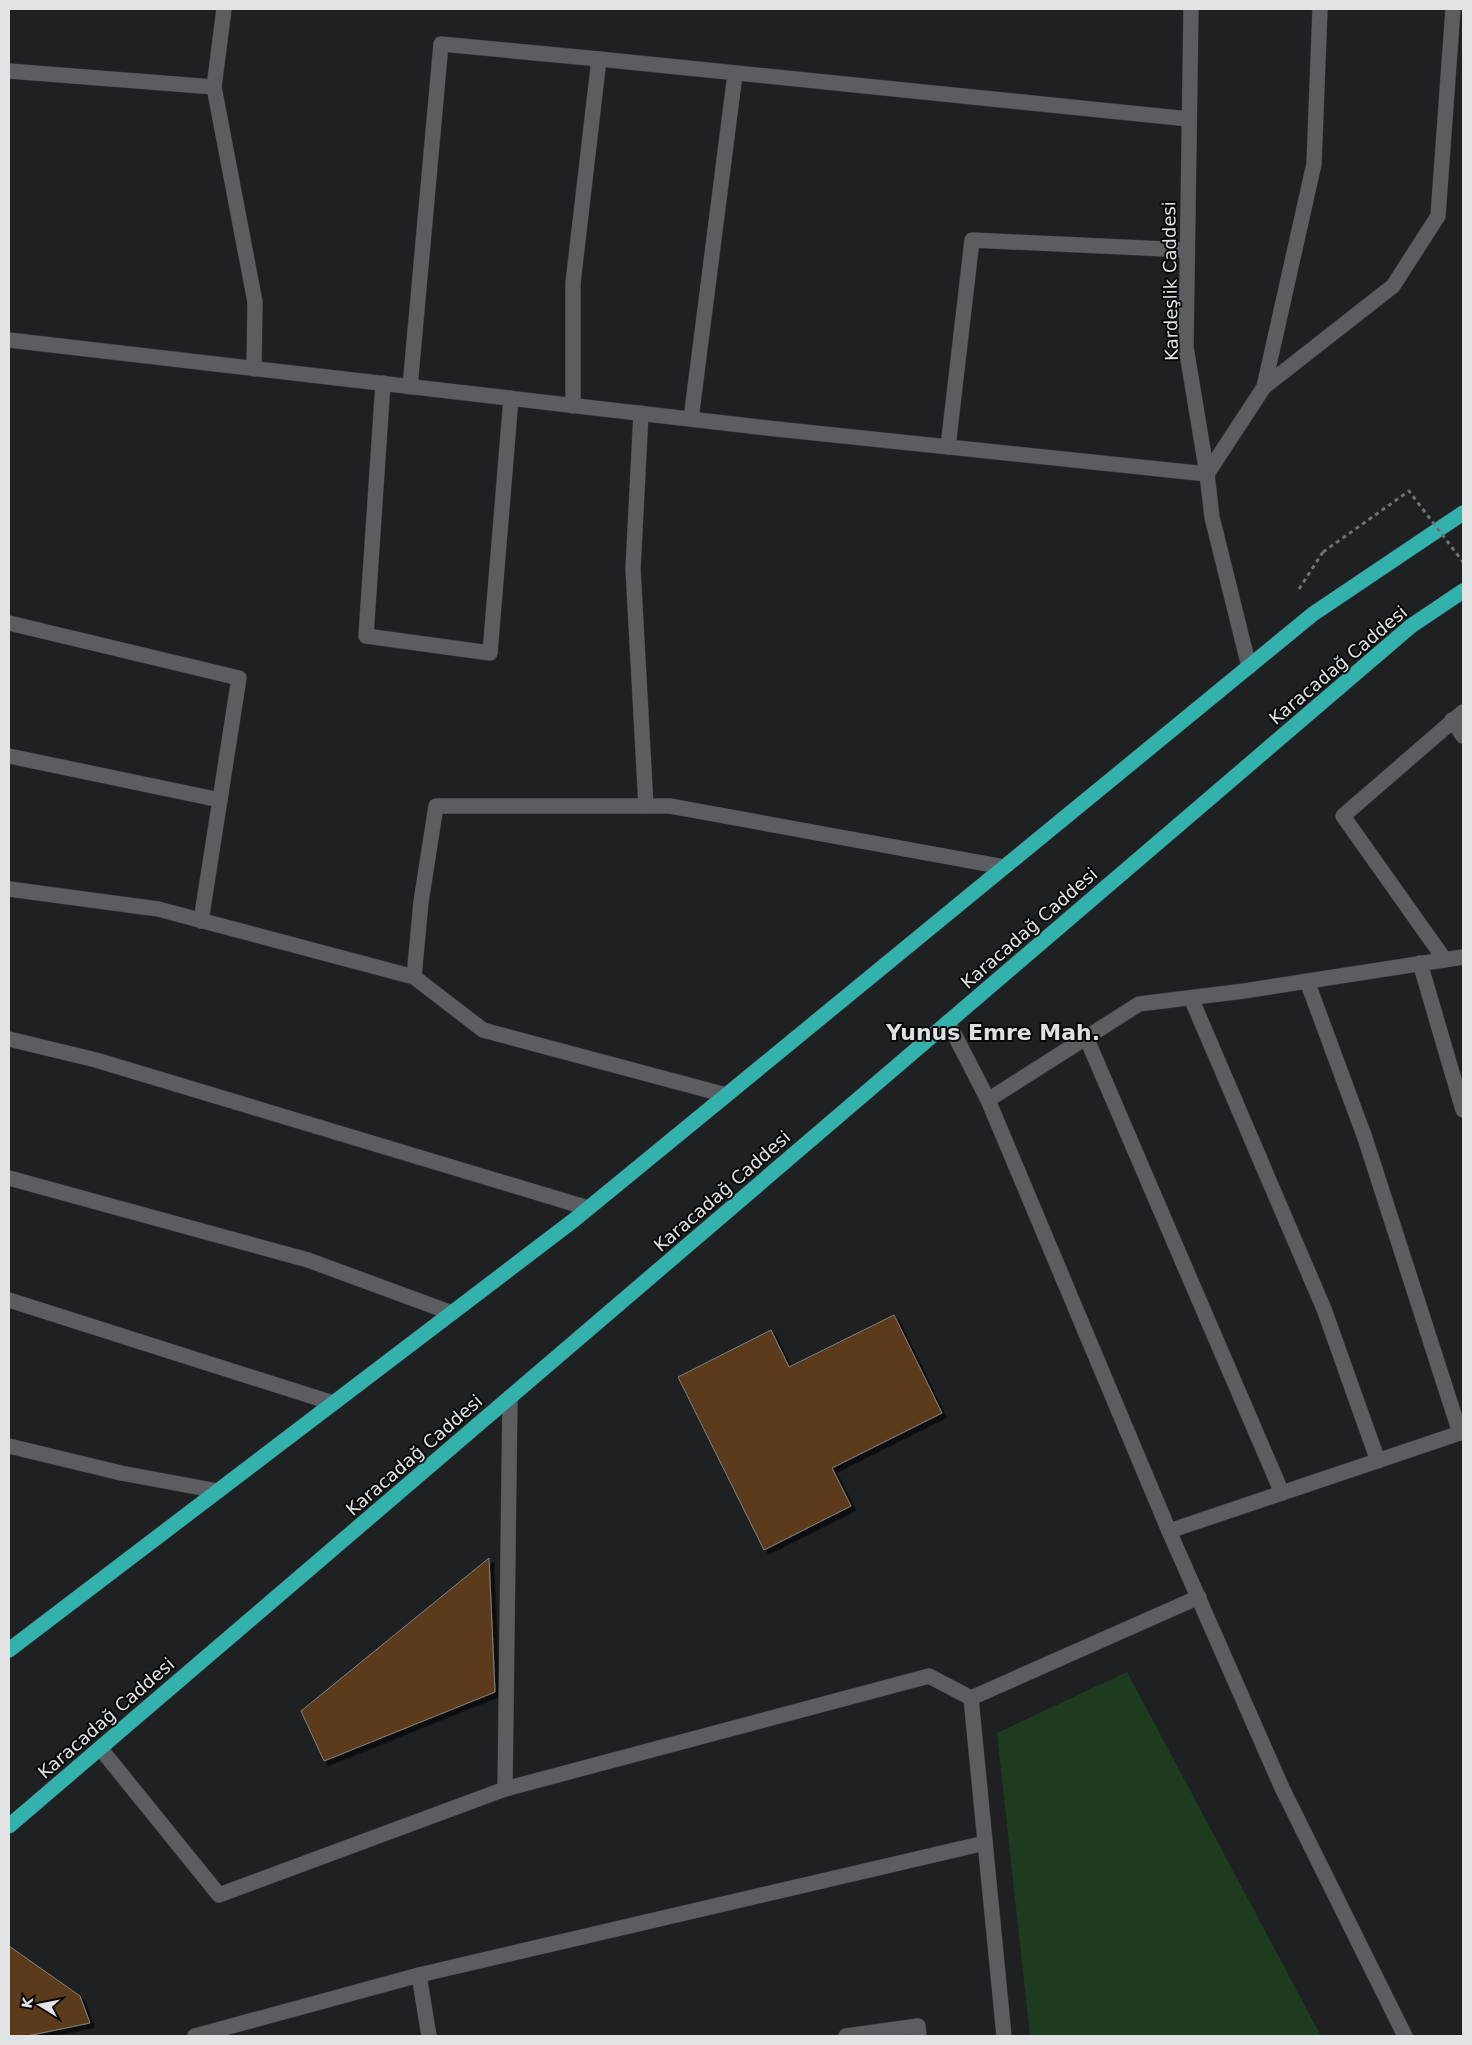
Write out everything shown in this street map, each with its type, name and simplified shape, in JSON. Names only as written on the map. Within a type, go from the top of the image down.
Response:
[{"type":"highway","points":[[9,1650],[588,1208],[1313,614],[1463,513]]},
{"type":"highway","name":"Karacadağ Caddesi","points":[[9,1826],[1411,626],[1463,591]]},
{"type":"street","points":[[224,9],[214,87],[255,302],[254,369]]},
{"type":"street","name":"Kardeşlik Caddesi","points":[[1191,9],[1186,348],[1212,516],[1249,667]]},
{"type":"street","points":[[1264,387],[1314,164],[1320,9]]},
{"type":"street","points":[[9,340],[574,406],[1207,474],[1264,387],[1393,286],[1438,216],[1453,9]]},
{"type":"street","points":[[410,387],[441,44],[599,58],[735,74],[1189,119]]},
{"type":"street","points":[[574,406],[573,282],[599,58]]},
{"type":"street","points":[[9,71],[214,87]]},
{"type":"street","points":[[691,419],[735,74]]},
{"type":"street","points":[[948,447],[972,240],[1187,250]]},
{"type":"street","points":[[384,384],[366,636],[490,653],[511,398]]},
{"type":"street","points":[[641,413],[633,569],[646,806]]},
{"type":"street","points":[[9,623],[239,678],[202,921]]},
{"type":"street","points":[[1445,960],[1343,816],[1458,716],[1463,736]]},
{"type":"street","points":[[9,756],[220,800]]},
{"type":"street","points":[[414,978],[421,902],[436,806],[670,806],[1004,867]]},
{"type":"street","points":[[9,889],[158,910],[414,978],[483,1030],[726,1095]]},
{"type":"street","points":[[988,1100],[1139,1004],[1191,998],[1463,957]]},
{"type":"street","points":[[1420,964],[1463,1110]]},
{"type":"street","points":[[1169,1531],[1462,1433],[1366,1138],[1307,981]]},
{"type":"street","points":[[1191,998],[1324,1309],[1378,1461]]},
{"type":"street","points":[[948,1022],[988,1100],[1169,1531],[1282,1788],[1405,2036]]},
{"type":"street","points":[[1086,1037],[1282,1493]]},
{"type":"street","points":[[9,1039],[96,1060],[588,1208]]},
{"type":"street","points":[[9,1178],[308,1260],[452,1313]]},
{"type":"street","points":[[9,1300],[333,1403]]},
{"type":"street","points":[[505,1789],[510,1397]]},
{"type":"street","points":[[9,1446],[121,1473],[218,1491]]},
{"type":"street","points":[[971,1698],[1198,1598]]},
{"type":"street","points":[[100,1748],[218,1896],[505,1789],[929,1676],[971,1698]]},
{"type":"street","points":[[971,1698],[1004,2036]]},
{"type":"street","points":[[195,2036],[419,1975],[985,1843]]},
{"type":"street","points":[[419,1975],[429,2036]]},
{"type":"street","points":[[846,2036],[918,2026],[919,2036]]},
{"type":"path","points":[[1323,552],[1409,491],[1463,562]]},
{"type":"green space","points":[[1127,1672],[1321,2036],[1030,2036],[997,1733]]},
{"type":"building","points":[[894,1315],[942,1413],[832,1468],[851,1506],[764,1550],[678,1377],[771,1330],[789,1367]]},
{"type":"building","points":[[489,1558],[495,1692],[324,1761],[301,1711]]},
{"type":"building","points":[[9,1946],[80,1996],[90,2023],[27,2036],[9,2036]]},
{"type":"district","name":"Yunus Emre Mah.","points":[[993,1032]]}]
